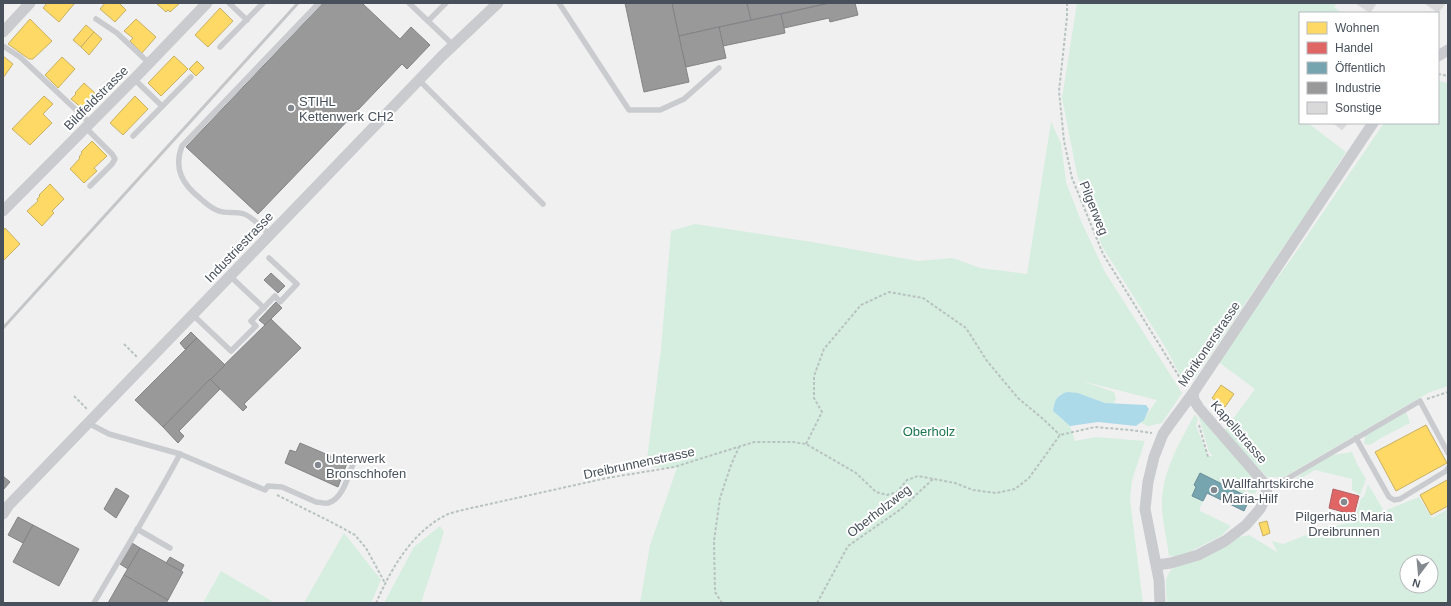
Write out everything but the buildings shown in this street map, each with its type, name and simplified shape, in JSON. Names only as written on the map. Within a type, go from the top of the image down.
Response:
[{"type":"street","points":[[3,32],[30,3]]},
{"type":"street","name":"Bildfeldstrasse","points":[[3,211],[207,3]]},
{"type":"street","name":"Industriestrasse","points":[[3,514],[9,505],[419,80],[453,45],[498,3]]},
{"type":"street","points":[[1439,55],[1448,50]]},
{"type":"street","name":"Mörikonerstrasse","points":[[1160,603],[1157,565],[1145,509],[1148,482],[1154,457],[1163,434],[1193,393],[1372,124]]},
{"type":"street","name":"Kapellstrasse","points":[[1157,565],[1171,563],[1198,555],[1225,541],[1246,525],[1260,509],[1267,494],[1265,484],[1199,408],[1194,400],[1193,393]]},
{"type":"lane","points":[[229,3],[247,20]]},
{"type":"lane","points":[[220,47],[263,3]]},
{"type":"lane","points":[[270,235],[245,214],[219,211],[211,208],[186,186],[180,174],[178,159],[182,146],[319,3]]},
{"type":"lane","points":[[409,3],[453,45]]},
{"type":"lane","points":[[428,21],[446,3]]},
{"type":"lane","points":[[559,3],[629,110],[660,110],[684,99],[719,68]]},
{"type":"lane","points":[[96,19],[117,33],[149,63]]},
{"type":"lane","points":[[3,46],[20,57],[88,126],[112,154],[115,159],[112,164],[90,186]]},
{"type":"lane","points":[[133,136],[191,77]]},
{"type":"lane","points":[[134,79],[162,106]]},
{"type":"lane","points":[[419,80],[543,204]]},
{"type":"lane","points":[[193,315],[231,351],[256,326],[251,321],[275,296],[280,302],[297,284],[270,258]]},
{"type":"lane","points":[[230,276],[264,308]]},
{"type":"lane","points":[[1265,484],[1285,480],[1420,401],[1448,454]]},
{"type":"lane","points":[[92,420],[109,434],[180,454],[266,490],[268,486],[282,486],[316,502],[328,504],[338,498],[353,464]]},
{"type":"lane","points":[[1356,438],[1389,497],[1394,500],[1400,499],[1446,471],[1448,468]]},
{"type":"lane","points":[[94,603],[155,500],[180,454]]},
{"type":"lane","points":[[137,529],[170,548]]},
{"type":"path","name":"Pilgerweg","points":[[1068,3],[1068,17],[1059,91],[1064,141],[1072,178],[1103,254],[1185,386],[1193,393]]},
{"type":"path","points":[[806,444],[822,412],[814,398],[814,376],[824,349],[861,305],[888,292],[923,298],[966,328],[987,361],[1018,398],[1060,435],[1095,427],[1163,434]]},
{"type":"path","points":[[124,344],[145,365]]},
{"type":"path","points":[[1420,401],[1448,392]]},
{"type":"path","points":[[74,396],[92,420]]},
{"type":"path","points":[[1198,421],[1208,457]]},
{"type":"path","name":"Dreibrunnenstrasse","points":[[376,603],[385,583],[407,547],[429,525],[447,515],[467,509],[600,480],[674,467],[754,442],[787,442],[806,444],[856,473],[876,492],[887,494],[897,492],[907,480],[918,476],[955,482],[973,490],[996,493],[1015,489],[1029,478],[1060,435]]},
{"type":"path","points":[[722,603],[715,592],[714,541],[720,498],[731,465],[740,447]]},
{"type":"path","name":"Oberholzweg","points":[[817,603],[848,546],[901,508],[933,479]]},
{"type":"path","points":[[266,490],[355,535],[366,548],[385,583]]},
{"type":"green space","points":[[1077,3],[1337,3],[1334,7],[1341,12],[1299,12],[1299,124],[1309,124],[1346,152],[1312,205],[1194,379],[1184,382],[1164,345],[1102,246],[1077,174],[1062,98]]},
{"type":"green space","points":[[1439,81],[1448,83],[1448,386],[1428,393],[1284,477],[1267,477],[1224,431],[1255,389],[1217,361],[1294,255],[1383,124],[1439,124]]},
{"type":"green space","name":"Oberholz","points":[[1051,122],[1061,143],[1066,182],[1081,221],[1105,272],[1182,393],[1162,423],[1148,426],[1141,423],[1157,400],[1082,381],[1114,392],[1116,399],[1113,404],[1105,403],[1078,393],[1060,394],[1056,399],[1053,411],[1070,426],[1075,441],[1096,437],[1145,441],[1132,480],[1130,499],[1143,603],[640,603],[650,545],[677,468],[646,467],[661,349],[671,231],[695,224],[812,242],[918,261],[953,258],[980,268],[1027,274]]},
{"type":"green space","points":[[1406,412],[1410,423],[1370,445],[1364,444],[1365,434]]},
{"type":"green space","points":[[1195,414],[1198,419],[1196,426],[1208,456],[1213,456],[1209,452],[1198,414],[1252,473],[1259,486],[1255,494],[1249,493],[1247,489],[1244,496],[1200,473],[1194,485],[1196,487],[1192,496],[1203,501],[1200,511],[1231,526],[1221,536],[1181,556],[1169,556],[1162,504],[1165,480],[1173,457]]},
{"type":"green space","points":[[1352,452],[1366,479],[1360,495],[1352,490],[1352,479],[1315,470],[1291,484],[1302,473],[1332,455]]},
{"type":"green space","points":[[1368,484],[1384,511],[1419,497],[1432,518],[1448,509],[1448,603],[1167,603],[1167,577],[1169,572],[1178,564],[1234,538],[1249,535],[1277,552],[1272,541],[1283,544],[1306,535],[1322,531],[1327,526],[1332,528],[1342,524],[1354,522],[1361,498],[1364,497]]},
{"type":"green space","points":[[440,526],[444,532],[421,603],[384,603],[414,547]]},
{"type":"green space","points":[[344,533],[381,580],[371,603],[304,603]]},
{"type":"green space","points":[[221,571],[275,603],[203,603]]},
{"type":"water","points":[[1067,392],[1078,393],[1105,403],[1146,405],[1149,409],[1144,420],[1136,426],[1098,422],[1070,426],[1053,411],[1056,399],[1060,395]]},
{"type":"railway","points":[[3,328],[298,3]]},
{"type":"place","name":"STIHL Kettenwerk CH2","points":[[291,108]]},
{"type":"place","name":"Unterwerk Bronschhofen","points":[[318,465]]},
{"type":"place","name":"Wallfahrtskirche Maria-Hilf","points":[[1214,490]]},
{"type":"place","name":"Pilgerhaus Maria Dreibrunnen","points":[[1344,502]]}]
